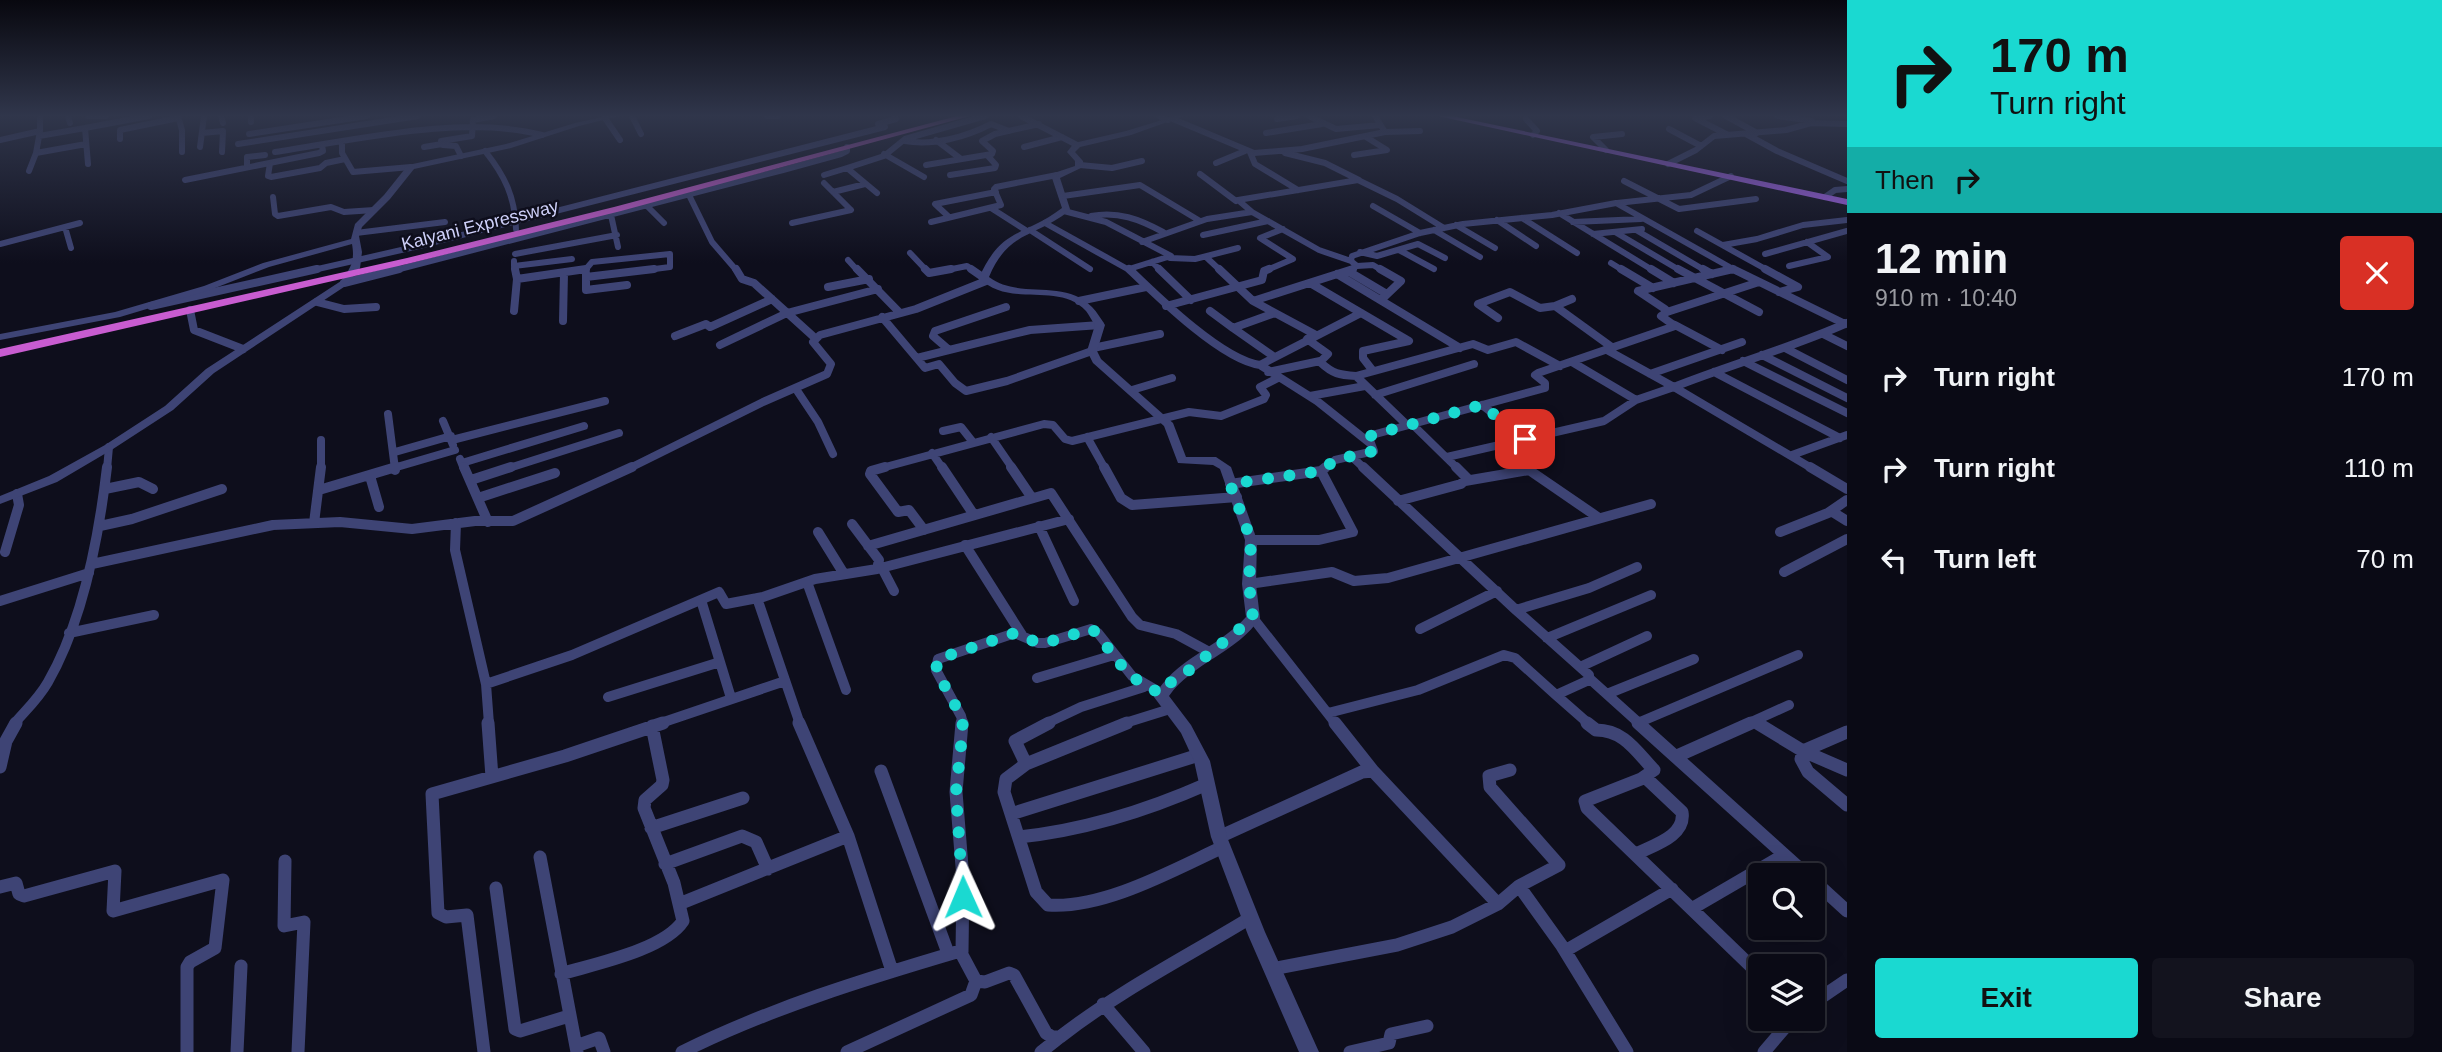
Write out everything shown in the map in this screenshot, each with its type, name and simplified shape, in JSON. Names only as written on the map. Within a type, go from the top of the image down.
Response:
[{"type":"highway","name":"Kalyani Expressway","points":[[516,229],[747,165]]},
{"type":"highway","name":"Kalyani Expressway","points":[[0,348],[516,229],[774,165]]},
{"type":"highway","name":"Kalyani Expressway","points":[[0,353],[190,310],[355,267]]},
{"type":"main road","points":[[1674,165],[1847,202]]},
{"type":"street","points":[[29,171],[31,165]]},
{"type":"street","points":[[216,174],[217,165]]},
{"type":"street","points":[[185,180],[258,165]]},
{"type":"street","points":[[270,165],[268,176],[271,177],[320,169],[323,165]]},
{"type":"street","points":[[348,165],[352,172],[420,165]]},
{"type":"street","points":[[495,165],[512,190],[516,229],[514,266],[517,279],[514,311]]},
{"type":"street","points":[[0,500],[73,469],[109,447],[169,408],[210,371],[344,283],[516,229],[611,215],[800,165]]},
{"type":"street","points":[[792,223],[851,210],[824,179],[855,165]]},
{"type":"street","points":[[878,165],[883,168]]},
{"type":"street","points":[[903,165],[924,177]]},
{"type":"street","points":[[950,175],[989,169],[996,165]]},
{"type":"street","points":[[931,222],[1001,205],[994,189],[1057,175],[1080,165]]},
{"type":"street","points":[[1081,165],[1112,168],[1124,165]]},
{"type":"street","points":[[1257,165],[1298,190]]},
{"type":"street","points":[[1329,165],[1397,198],[1444,228]]},
{"type":"street","points":[[1810,165],[1847,181]]},
{"type":"street","points":[[344,283],[355,267],[358,226],[411,167]]},
{"type":"street","points":[[847,167],[850,173],[877,193]]},
{"type":"street","points":[[989,169],[1004,185]]},
{"type":"street","points":[[1200,174],[1252,212],[1318,250],[1354,263],[1373,265],[1401,281],[1383,296]]},
{"type":"street","points":[[1057,175],[1064,211]]},
{"type":"street","points":[[1354,263],[1352,256],[1360,252],[1420,233],[1497,219],[1658,200],[1707,191],[1731,176]]},
{"type":"street","points":[[1236,201],[1361,181]]},
{"type":"street","points":[[1624,181],[1679,209],[1756,199]]},
{"type":"street","points":[[833,192],[865,184]]},
{"type":"street","points":[[1063,196],[1140,185],[1200,220]]},
{"type":"street","points":[[1825,197],[1835,190],[1847,189]]},
{"type":"street","points":[[869,195],[889,190]]},
{"type":"street","points":[[949,218],[935,204],[996,192]]},
{"type":"street","points":[[689,195],[712,242],[731,261],[742,279],[754,283],[815,338]]},
{"type":"street","points":[[273,197],[275,214],[278,216],[331,207],[344,212],[374,211]]},
{"type":"street","points":[[1616,204],[1733,269],[1846,324]]},
{"type":"street","points":[[647,206],[664,223]]},
{"type":"street","points":[[1373,206],[1420,233]]},
{"type":"street","points":[[991,208],[1090,269]]},
{"type":"street","points":[[815,338],[954,296],[985,280],[998,250],[1015,236],[1064,211],[1091,217],[1168,254],[1170,258]]},
{"type":"street","points":[[1091,217],[1116,212],[1139,219],[1163,232]]},
{"type":"street","points":[[1142,242],[1200,220],[1252,212]]},
{"type":"street","points":[[1559,213],[1674,283]]},
{"type":"street","points":[[611,215],[618,247]]},
{"type":"street","points":[[1522,218],[1577,254]]},
{"type":"street","points":[[1573,222],[1598,218],[1615,221],[1641,219]]},
{"type":"street","points":[[1497,219],[1536,246]]},
{"type":"street","points":[[1722,245],[1762,238],[1803,225],[1847,220]]},
{"type":"street","points":[[1203,235],[1268,221]]},
{"type":"street","points":[[139,309],[356,237],[445,222]]},
{"type":"street","points":[[0,244],[80,223]]},
{"type":"street","points":[[1045,223],[1129,269],[1166,306],[1245,363],[1260,365],[1310,396],[1374,446]]},
{"type":"street","points":[[1456,225],[1495,248]]},
{"type":"street","points":[[65,227],[71,248]]},
{"type":"street","points":[[1593,234],[1656,227]]},
{"type":"street","points":[[1166,306],[1260,281],[1264,271],[1293,260],[1260,238],[1283,229]]},
{"type":"street","points":[[1434,230],[1479,257]]},
{"type":"street","points":[[1636,230],[1712,274]]},
{"type":"street","points":[[1697,231],[1798,286],[1779,292]]},
{"type":"street","points":[[1765,254],[1847,231]]},
{"type":"street","points":[[1615,232],[1693,278],[1759,312]]},
{"type":"street","points":[[515,254],[617,235]]},
{"type":"street","points":[[1789,266],[1829,256],[1807,243]]},
{"type":"street","points":[[1360,252],[1377,256],[1422,245],[1445,258]]},
{"type":"street","points":[[1129,269],[1170,258],[1195,259],[1238,248]]},
{"type":"street","points":[[1399,250],[1434,269]]},
{"type":"street","points":[[517,279],[564,272],[586,273],[663,268],[672,264],[668,253],[592,262],[586,273],[586,290],[627,285]]},
{"type":"street","points":[[910,253],[929,273],[967,266],[975,269],[985,280],[1011,290],[1060,293],[1079,301],[1094,312],[1100,324],[1093,350],[1097,361],[1163,418],[1169,425],[1182,460],[1221,463],[1237,497],[1251,540],[1249,584],[1253,618],[1373,771],[1499,904]]},
{"type":"street","points":[[1206,257],[1253,301],[1311,337],[1328,354],[1320,360],[1268,372]]},
{"type":"street","points":[[514,266],[572,259]]},
{"type":"street","points":[[848,260],[900,313]]},
{"type":"street","points":[[1152,262],[1191,300]]},
{"type":"street","points":[[1253,301],[1348,271],[1354,263]]},
{"type":"street","points":[[1611,263],[1653,288]]},
{"type":"street","points":[[0,337],[87,322],[139,309],[355,267]]},
{"type":"street","points":[[1667,312],[1637,292],[1733,269]]},
{"type":"street","points":[[1348,271],[1460,348]]},
{"type":"street","points":[[563,321],[564,272]]},
{"type":"street","points":[[1337,274],[1383,296]]},
{"type":"street","points":[[828,287],[869,279]]},
{"type":"street","points":[[1722,350],[1661,316],[1759,282]]},
{"type":"street","points":[[1310,283],[1409,341],[1363,351],[1363,358],[1373,371]]},
{"type":"street","points":[[1079,301],[1146,286]]},
{"type":"street","points":[[720,345],[787,313],[878,289]]},
{"type":"street","points":[[1498,318],[1478,304],[1510,292],[1540,308],[1555,306],[1572,299]]},
{"type":"street","points":[[676,336],[706,324],[710,327],[772,299]]},
{"type":"street","points":[[317,302],[344,309],[376,307]]},
{"type":"street","points":[[1555,306],[1610,349],[1847,489]]},
{"type":"street","points":[[948,349],[933,336],[935,331],[1006,307]]},
{"type":"street","points":[[190,310],[194,330],[243,349]]},
{"type":"street","points":[[1210,312],[1273,356]]},
{"type":"street","points":[[1233,328],[1275,313]]},
{"type":"street","points":[[1260,365],[1361,313]]},
{"type":"street","points":[[882,317],[925,368],[939,364],[961,388],[971,391],[1093,350],[1160,334]]},
{"type":"street","points":[[917,358],[1022,330],[1067,324],[1100,324]]},
{"type":"street","points":[[1447,457],[1604,421],[1636,400],[1659,390],[1785,348],[1846,324]]},
{"type":"street","points":[[1230,484],[1321,471],[1335,460],[1374,451],[1368,438],[1372,435],[1545,388],[1545,383],[1535,375],[1675,325]]},
{"type":"street","points":[[1822,334],[1847,345]]},
{"type":"street","points":[[0,601],[90,568],[250,529],[340,522],[412,529],[456,523],[513,521],[543,510],[763,402],[827,374],[831,364],[813,342],[815,338]]},
{"type":"street","points":[[1320,360],[1337,377],[1356,376],[1476,344],[1488,350],[1518,342],[1560,366]]},
{"type":"street","points":[[1650,374],[1742,342]]},
{"type":"street","points":[[1785,348],[1847,380]]},
{"type":"street","points":[[1762,355],[1847,398]]},
{"type":"street","points":[[1743,361],[1847,413]]},
{"type":"street","points":[[1572,362],[1636,400]]},
{"type":"street","points":[[1375,394],[1474,364]]},
{"type":"street","points":[[1714,372],[1843,437]]},
{"type":"street","points":[[1356,376],[1465,474],[1468,478],[1465,481]]},
{"type":"street","points":[[1132,390],[1172,377]]},
{"type":"street","points":[[923,530],[908,510],[898,512],[870,474],[871,471],[972,441],[1047,423],[1053,425],[1068,441],[1189,412],[1214,416],[1233,413],[1264,400],[1266,395],[1260,387],[1278,377]]},
{"type":"street","points":[[1310,396],[1365,386]]},
{"type":"street","points":[[796,388],[818,422],[833,454]]},
{"type":"street","points":[[395,452],[605,401]]},
{"type":"street","points":[[1482,405],[1525,439]]},
{"type":"street","points":[[388,414],[395,452],[395,470]]},
{"type":"street","points":[[443,421],[488,522]]},
{"type":"street","points":[[462,463],[584,426]]},
{"type":"street","points":[[943,431],[961,427],[972,441]]},
{"type":"street","points":[[471,480],[619,433]]},
{"type":"street","points":[[991,437],[1032,498]]},
{"type":"street","points":[[1087,437],[1121,498],[1132,505],[1237,497]]},
{"type":"street","points":[[1792,455],[1843,437]]},
{"type":"street","points":[[314,523],[319,491],[321,440]]},
{"type":"street","points":[[0,767],[6,738],[13,726],[40,697],[69,633],[100,526],[109,447]]},
{"type":"street","points":[[319,491],[455,450]]},
{"type":"street","points":[[932,453],[975,515]]},
{"type":"street","points":[[1351,456],[1590,679],[1793,863]]},
{"type":"street","points":[[1398,501],[1465,481],[1530,470],[1599,518]]},
{"type":"street","points":[[1251,540],[1319,540],[1353,531],[1321,471]]},
{"type":"street","points":[[478,498],[555,473]]},
{"type":"street","points":[[369,476],[379,508]]},
{"type":"street","points":[[105,489],[139,482],[153,489]]},
{"type":"street","points":[[100,526],[132,519],[222,489]]},
{"type":"street","points":[[868,546],[1051,493],[1120,600],[1140,625],[1176,634],[1211,653]]},
{"type":"street","points":[[5,552],[19,505],[17,494]]},
{"type":"street","points":[[1780,532],[1830,511],[1847,500]]},
{"type":"street","points":[[1249,584],[1332,572],[1354,581],[1378,580],[1651,503]]},
{"type":"street","points":[[1830,511],[1847,521]]},
{"type":"street","points":[[486,684],[572,654],[719,592],[726,604],[757,598],[807,582],[880,568],[1069,519]]},
{"type":"street","points":[[456,523],[455,550],[486,684],[492,777]]},
{"type":"street","points":[[852,524],[879,560],[880,568],[894,591]]},
{"type":"street","points":[[1039,526],[1074,601]]},
{"type":"street","points":[[818,531],[844,574]]},
{"type":"street","points":[[1784,572],[1847,540]]},
{"type":"street","points":[[965,545],[1022,635]]},
{"type":"street","points":[[1516,610],[1589,588],[1637,566]]},
{"type":"street","points":[[807,582],[846,690]]},
{"type":"street","points":[[1420,629],[1497,591]]},
{"type":"street","points":[[1548,638],[1651,595]]},
{"type":"street","points":[[757,598],[785,681],[848,836],[892,971]]},
{"type":"street","points":[[701,600],[731,698]]},
{"type":"street","points":[[69,633],[154,615]]},
{"type":"street","points":[[1161,693],[1165,686],[1253,618]]},
{"type":"street","points":[[955,953],[963,879],[956,792],[963,727],[961,716],[935,664],[947,655],[1015,633],[1038,643],[1045,643],[1091,629],[1143,687],[1161,693],[1186,729],[1199,755],[1221,842],[1250,918],[1309,1052]]},
{"type":"street","points":[[1580,667],[1647,636]]},
{"type":"street","points":[[1328,713],[1382,702],[1432,686],[1504,655],[1515,658],[1592,727],[1600,731],[1614,730],[1620,734],[1653,768],[1653,772],[1646,778],[1600,792],[1584,803],[1748,963]]},
{"type":"street","points":[[1640,722],[1798,655]]},
{"type":"street","points":[[1037,678],[1114,656]]},
{"type":"street","points":[[1607,694],[1694,659]]},
{"type":"street","points":[[608,697],[720,662]]},
{"type":"street","points":[[1556,695],[1590,679]]},
{"type":"street","points":[[484,1052],[467,915],[446,917],[438,913],[432,796],[436,792],[565,757],[785,681]]},
{"type":"street","points":[[1026,764],[1015,741],[1019,737],[1081,707],[1143,687]]},
{"type":"street","points":[[1677,756],[1789,705]]},
{"type":"street","points":[[1170,709],[1125,723],[1026,764],[1006,779],[1004,792],[1036,892],[1048,905],[1054,907],[1139,884],[1362,772],[1373,771]]},
{"type":"street","points":[[1754,721],[1803,751],[1847,770]]},
{"type":"street","points":[[561,974],[650,945],[675,932],[683,919],[666,864],[644,808],[645,800],[662,785],[663,780],[652,726]]},
{"type":"street","points":[[1803,751],[1847,732]]},
{"type":"street","points":[[1803,751],[1801,763],[1807,771],[1847,805]]},
{"type":"street","points":[[1011,814],[1199,755]]},
{"type":"street","points":[[1272,969],[1396,945],[1452,927],[1499,904],[1519,886],[1559,865],[1490,787],[1489,776],[1510,770]]},
{"type":"street","points":[[881,771],[955,953],[976,981]]},
{"type":"street","points":[[1636,854],[1667,838],[1684,824],[1685,818],[1646,778]]},
{"type":"street","points":[[1018,837],[1069,833],[1155,808],[1207,784]]},
{"type":"street","points":[[651,828],[743,798]]},
{"type":"street","points":[[666,864],[742,836],[750,836],[755,839],[768,869]]},
{"type":"street","points":[[679,904],[848,836]]},
{"type":"street","points":[[1693,908],[1784,855]]},
{"type":"street","points":[[540,857],[576,1049],[599,1038],[604,1052]]},
{"type":"street","points":[[285,861],[284,926],[302,921],[304,924],[298,1052]]},
{"type":"street","points":[[0,887],[16,883],[19,894],[24,896],[116,871],[113,911],[223,880],[215,948],[190,962],[187,967],[187,1052]]},
{"type":"street","points":[[1519,886],[1565,951],[1627,1052]]},
{"type":"street","points":[[496,888],[515,1029],[520,1031],[569,1016]]},
{"type":"street","points":[[1565,951],[1672,889]]},
{"type":"street","points":[[1825,891],[1847,911]]},
{"type":"street","points":[[1041,1052],[1102,1004],[1169,968],[1250,918]]},
{"type":"street","points":[[682,1052],[734,1026],[892,971],[955,953]]},
{"type":"street","points":[[237,1052],[241,966]]},
{"type":"street","points":[[976,981],[1012,974],[1046,1033],[1052,1037],[1060,1037]]},
{"type":"street","points":[[1825,995],[1847,980]]},
{"type":"street","points":[[846,1052],[971,995],[976,981]]},
{"type":"street","points":[[1102,1004],[1144,1052]]},
{"type":"street","points":[[1350,1052],[1389,1043],[1391,1034],[1396,1032],[1427,1026]]},
{"type":"street","points":[[1764,1052],[1782,1031]]},
{"type":"route","points":[[963,897],[956,792],[963,727],[961,716],[936,670],[938,659],[1015,633],[1032,641],[1045,643],[1085,628],[1094,629],[1130,676],[1143,687],[1161,693],[1165,686],[1188,671],[1254,616],[1249,584],[1251,540],[1230,484],[1321,471],[1335,460],[1374,451],[1368,438],[1372,435],[1482,405],[1525,439]]}]
